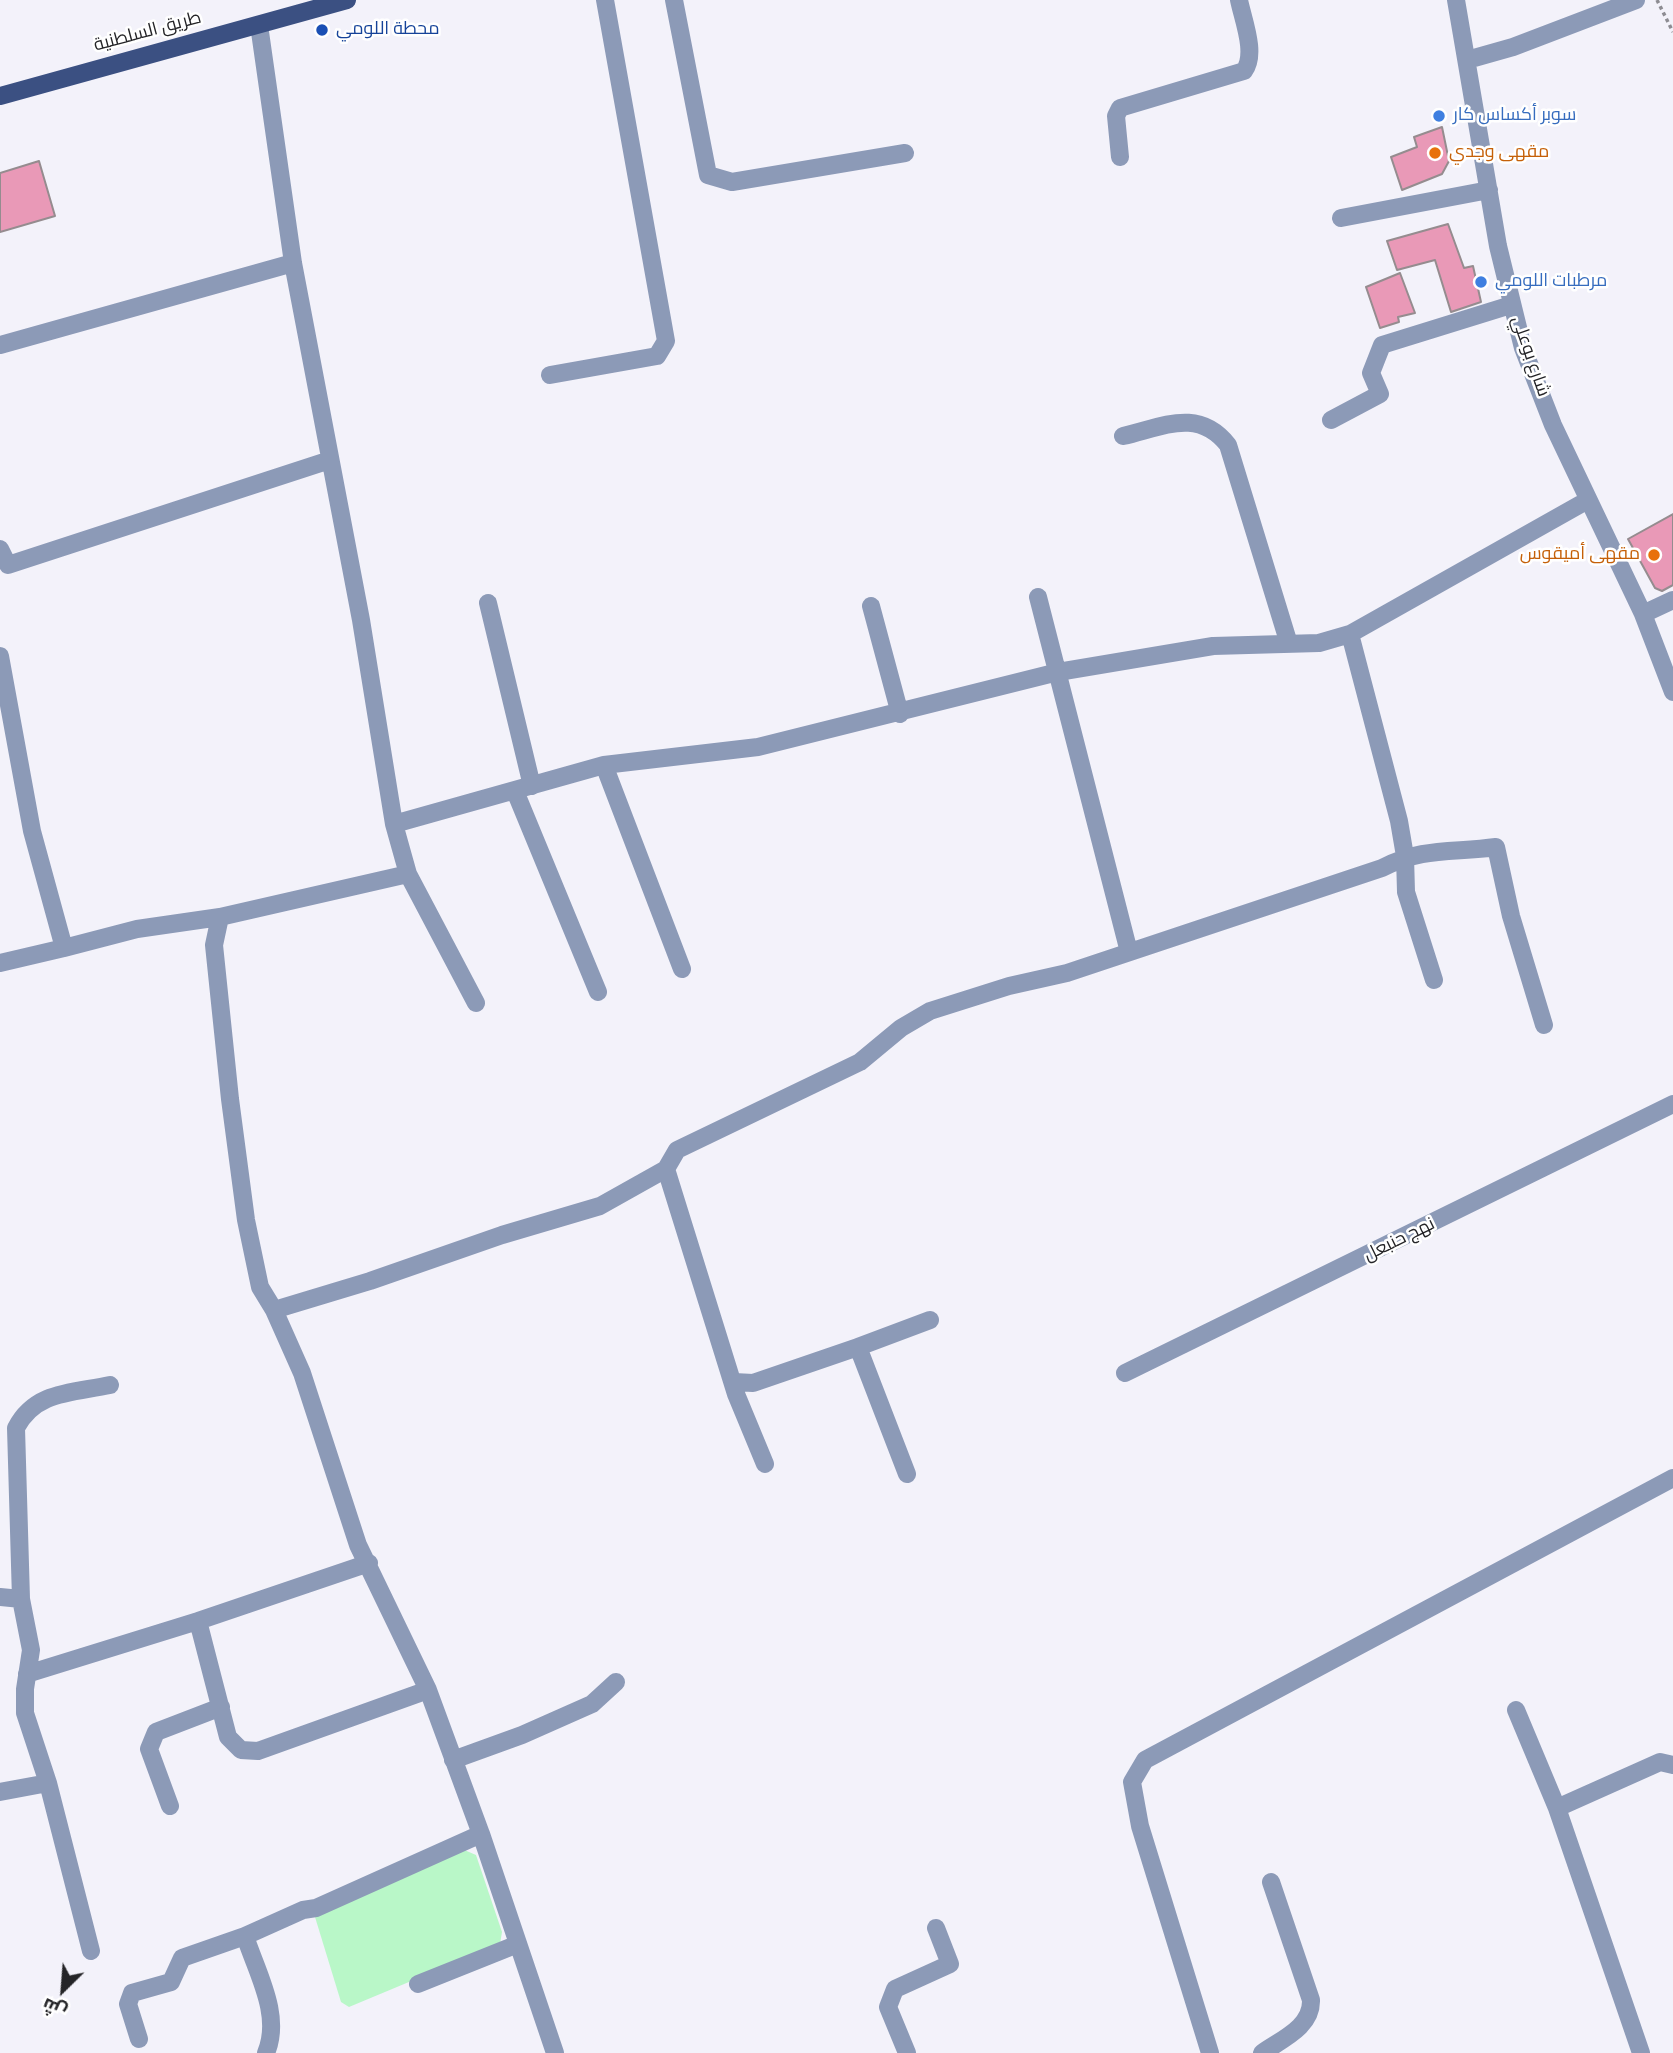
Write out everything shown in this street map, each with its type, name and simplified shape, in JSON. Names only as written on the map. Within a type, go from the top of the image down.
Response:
[{"type":"main road","name":"طريق السلطنية","points":[[0,96],[347,0]]},
{"type":"street","points":[[550,375],[657,356],[666,341],[606,0]]},
{"type":"street","points":[[674,0],[708,175],[732,182],[905,153]]},
{"type":"street","points":[[1120,158],[1116,116],[1120,108],[1244,71],[1250,57],[1239,0]]},
{"type":"street","name":"شارع بوعلي","points":[[1457,0],[1511,305],[1533,377],[1643,614],[1673,692]]},
{"type":"street","points":[[1467,60],[1513,47],[1636,0]]},
{"type":"street","points":[[259,25],[293,263],[361,621],[394,824],[408,874],[476,1003]]},
{"type":"street","points":[[1342,218],[1489,190]]},
{"type":"street","points":[[0,345],[293,263]]},
{"type":"street","points":[[1331,420],[1380,394],[1371,373],[1382,345],[1511,305]]},
{"type":"street","points":[[1123,436],[1196,422],[1213,430],[1228,445],[1289,644]]},
{"type":"street","points":[[3,562],[330,460]]},
{"type":"street","points":[[394,824],[604,765],[758,747],[900,714],[1058,672],[1213,646],[1319,643],[1349,634],[1588,500]]},
{"type":"street","points":[[1038,597],[1129,952]]},
{"type":"street","points":[[1643,614],[1673,600]]},
{"type":"street","points":[[488,603],[523,788],[598,992]]},
{"type":"street","points":[[871,606],[900,714]]},
{"type":"street","points":[[1349,634],[1405,856],[1406,891],[1434,980]]},
{"type":"street","points":[[0,656],[32,831],[64,948]]},
{"type":"street","points":[[604,765],[682,969]]},
{"type":"street","points":[[274,1310],[370,1281],[502,1235],[600,1206],[666,1169],[677,1150],[860,1062],[901,1028],[930,1011],[1129,952],[1382,868],[1405,856],[1422,852],[1458,852],[1496,847],[1511,916],[1544,1026]]},
{"type":"street","points":[[0,963],[137,929],[220,917],[408,874]]},
{"type":"street","points":[[220,917],[214,945],[242,1193],[260,1287],[274,1310],[302,1373],[358,1545],[428,1690],[481,1834],[555,2053]]},
{"type":"street","name":"نهج حنبعل","points":[[1125,1373],[1673,1104]]},
{"type":"street","points":[[666,1169],[734,1382],[765,1464]]},
{"type":"street","points":[[734,1382],[753,1383],[930,1320]]},
{"type":"street","points":[[858,1347],[907,1474]]},
{"type":"street","points":[[91,1951],[48,1783],[25,1713],[31,1650],[21,1599],[16,1429],[25,1411],[41,1399],[110,1385]]},
{"type":"street","points":[[1210,2053],[1140,1826],[1132,1782],[1144,1760],[1673,1478]]},
{"type":"street","points":[[27,1674],[198,1621],[369,1563]]},
{"type":"street","points":[[0,1597],[21,1599]]},
{"type":"street","points":[[198,1621],[228,1737],[241,1751],[250,1753],[428,1690]]},
{"type":"street","points":[[31,1650],[66,1662]]},
{"type":"street","points":[[453,1760],[523,1735],[592,1704],[617,1682]]},
{"type":"street","points":[[170,1806],[149,1749],[156,1732],[222,1707]]},
{"type":"street","points":[[1516,1710],[1557,1808],[1641,2053]]},
{"type":"street","points":[[1557,1808],[1660,1762],[1673,1765]]},
{"type":"street","points":[[0,1792],[48,1783]]},
{"type":"street","points":[[139,2039],[128,2004],[132,1993],[171,1982],[182,1958],[245,1936],[303,1910],[316,1908],[481,1834]]},
{"type":"street","points":[[1262,2053],[1304,2024],[1312,2009],[1271,1882]]},
{"type":"street","points":[[907,2053],[888,2007],[895,1989],[950,1964],[936,1928]]},
{"type":"street","points":[[245,1936],[272,2018],[273,2037],[266,2053]]},
{"type":"street","points":[[418,1984],[518,1944]]},
{"type":"path","points":[[1657,0],[1673,32]]},
{"type":"green space","points":[[462,1849],[476,1855],[502,1932],[500,1944],[349,2007],[341,2002],[315,1917]]},
{"type":"building","points":[[1442,127],[1449,161],[1442,174],[1402,190],[1391,157],[1417,147],[1414,137]]},
{"type":"building","points":[[39,161],[55,216],[0,232],[0,173]]},
{"type":"building","points":[[1448,224],[1464,268],[1473,266],[1481,302],[1451,312],[1435,260],[1397,270],[1387,241]]},
{"type":"building","points":[[1400,273],[1415,313],[1398,317],[1399,322],[1380,328],[1366,287]]},
{"type":"building","points":[[1673,514],[1673,585],[1662,591],[1655,588],[1628,539]]},
{"type":"place","name":"محطة اللومي","points":[[322,30]]},
{"type":"place","name":"سوبر أكساس كار","points":[[1439,116]]},
{"type":"place","name":"مقهى وجدي","points":[[1435,153]]},
{"type":"place","name":"مرطبات اللومي","points":[[1481,282]]},
{"type":"place","name":"مقهى أميقوس","points":[[1654,555]]}]
